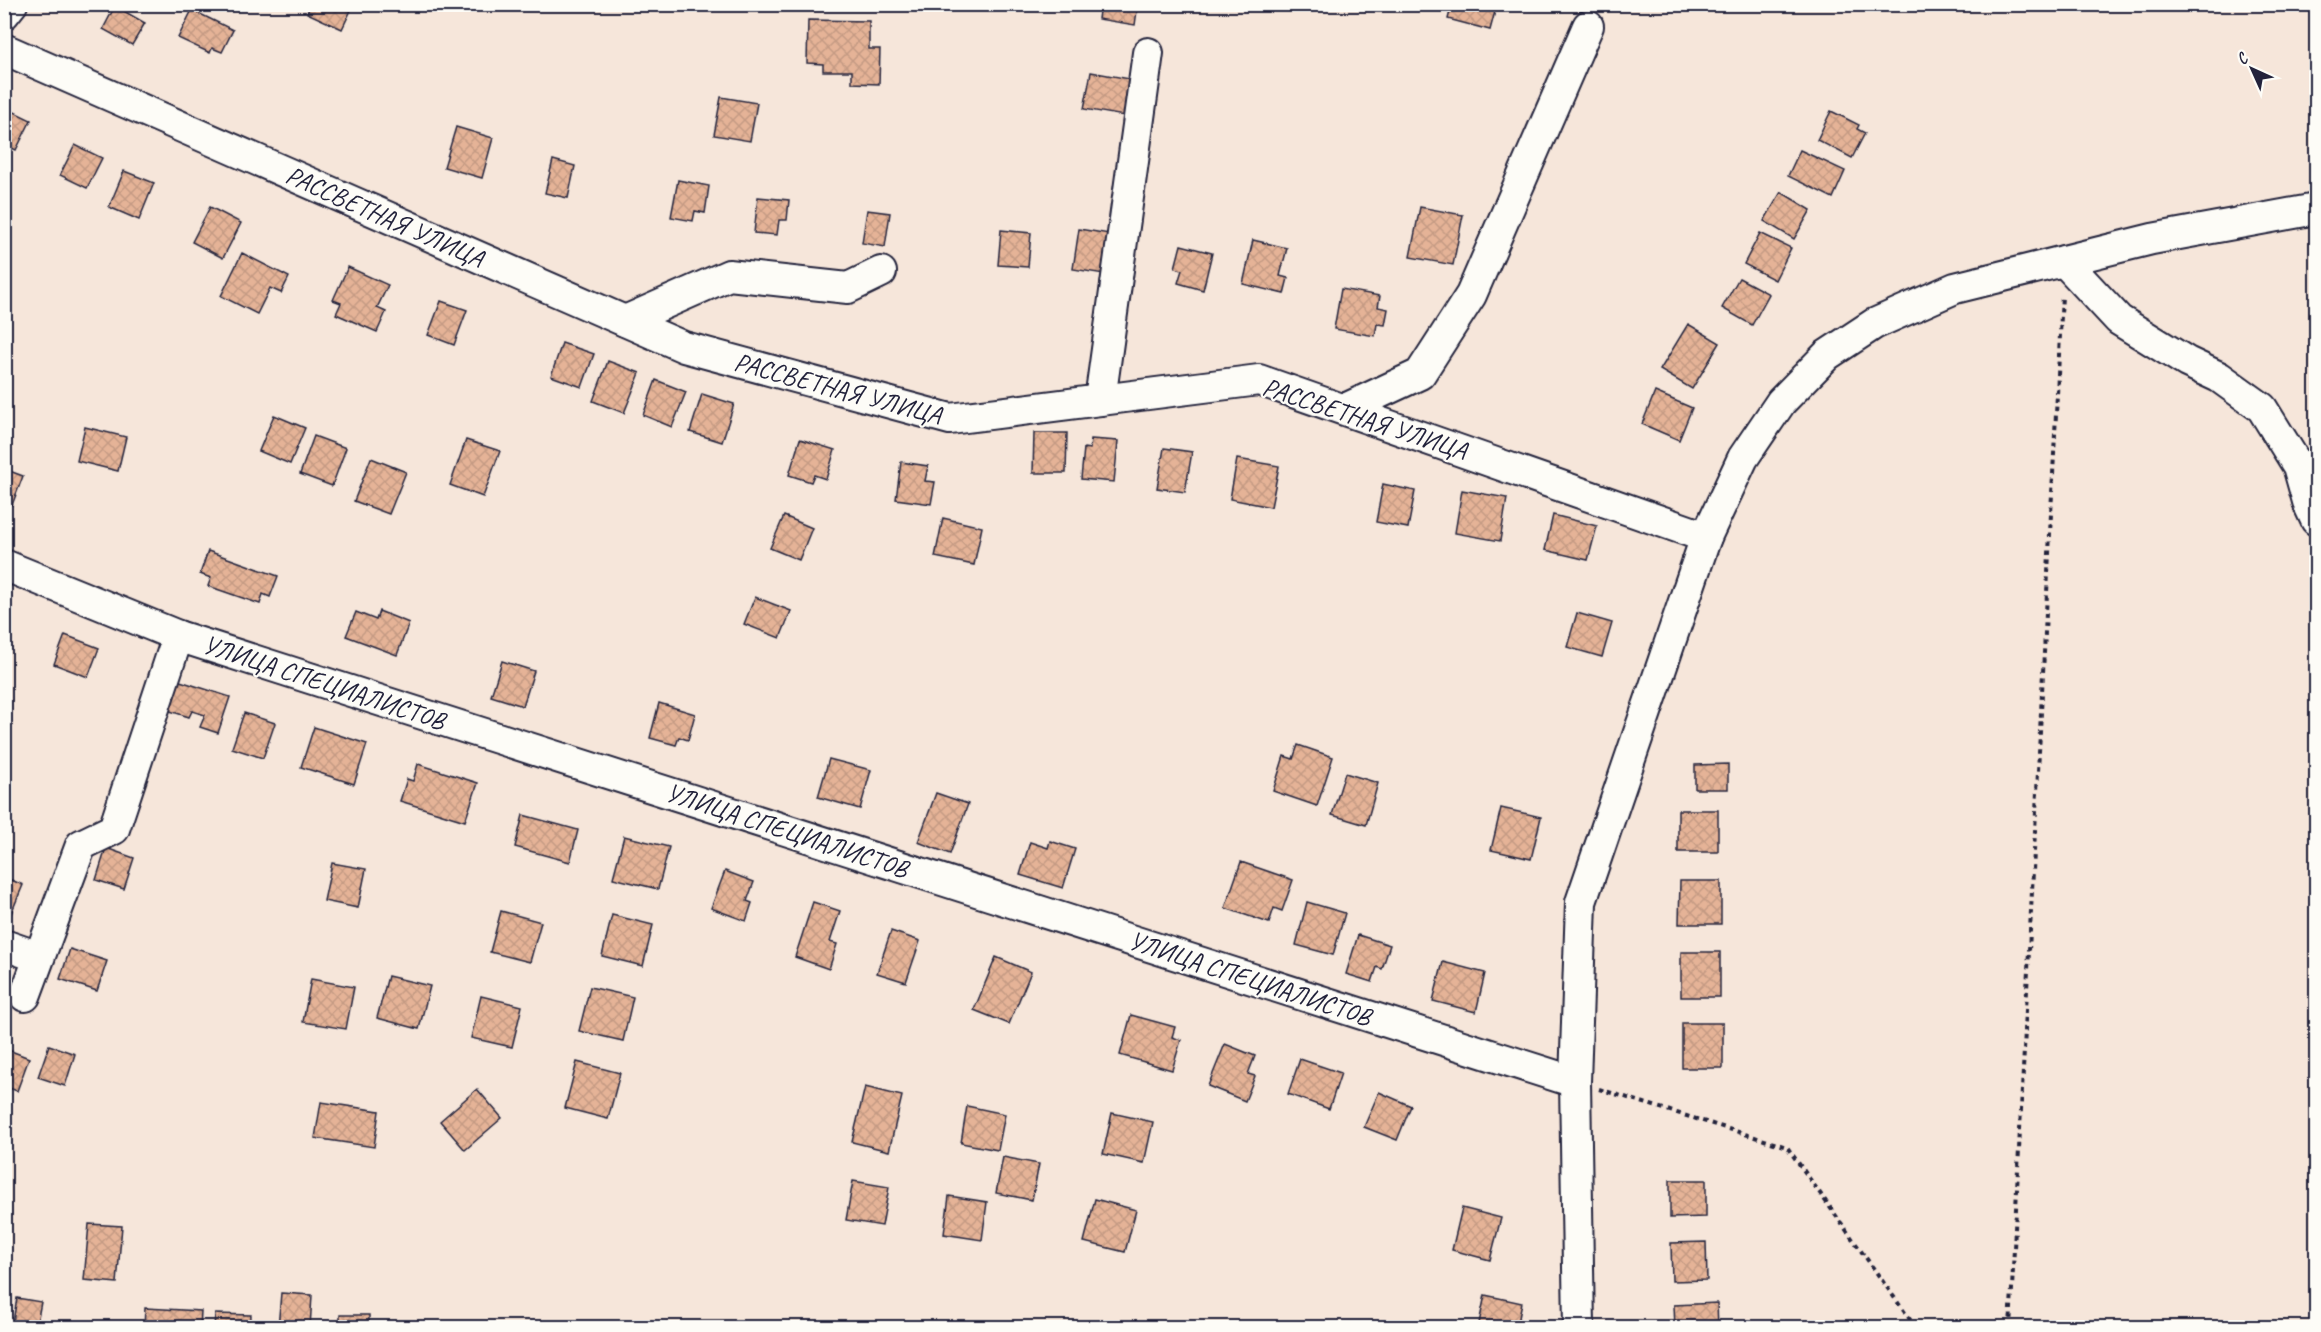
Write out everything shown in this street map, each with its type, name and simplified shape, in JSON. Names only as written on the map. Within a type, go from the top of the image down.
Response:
[{"type":"street","points":[[4,14],[12,4]]},
{"type":"street","points":[[1345,409],[1420,374],[1471,295],[1588,26]]},
{"type":"street","name":"РАССВЕТНАЯ УЛИЦА","points":[[4,49],[684,347],[950,418],[1259,380],[1706,537]]},
{"type":"street","points":[[1100,400],[1148,53]]},
{"type":"street","points":[[1579,1328],[1575,1082],[1581,902],[1706,537],[1743,458],[1781,402],[1827,355],[1874,324],[1955,288],[2152,239],[2316,209]]},
{"type":"street","points":[[2064,261],[2119,320],[2187,362],[2219,377],[2262,408],[2298,466],[2309,505],[2316,520]]},
{"type":"street","points":[[625,321],[729,275],[848,288],[881,272]]},
{"type":"street","name":"УЛИЦА СПЕЦИАЛИСТОВ","points":[[4,565],[178,636],[1575,1082]]},
{"type":"street","points":[[25,996],[81,845],[114,829],[178,636]]},
{"type":"street","points":[[4,945],[39,957]]},
{"type":"path","points":[[2010,1328],[2064,261]]},
{"type":"path","points":[[1575,1082],[1787,1147],[1916,1328]]},
{"type":"building","points":[[311,4],[354,4],[342,29],[307,13]]},
{"type":"building","points":[[1100,4],[1138,4],[1135,25],[1098,19]]},
{"type":"building","points":[[1452,4],[1497,4],[1490,30],[1448,19]]},
{"type":"building","points":[[115,6],[145,23],[132,45],[103,29]]},
{"type":"building","points":[[192,10],[233,30],[222,52],[212,48],[210,53],[178,38]]},
{"type":"building","points":[[808,20],[869,21],[869,49],[880,49],[879,84],[852,83],[852,71],[823,71],[823,64],[807,63]]},
{"type":"building","points":[[1091,72],[1130,79],[1124,116],[1084,109]]},
{"type":"building","points":[[721,97],[757,103],[750,141],[714,135]]},
{"type":"building","points":[[4,107],[31,120],[16,150],[4,144]]},
{"type":"building","points":[[1831,111],[1859,125],[1857,129],[1865,133],[1852,158],[1817,140]]},
{"type":"building","points":[[456,127],[493,138],[482,178],[444,167]]},
{"type":"building","points":[[75,145],[102,158],[87,188],[60,175]]},
{"type":"building","points":[[1800,150],[1845,171],[1833,198],[1788,176]]},
{"type":"building","points":[[553,160],[575,166],[568,198],[545,193]]},
{"type":"building","points":[[124,171],[154,183],[139,220],[109,207]]},
{"type":"building","points":[[678,180],[709,186],[705,213],[695,211],[693,221],[671,217]]},
{"type":"building","points":[[1781,192],[1811,210],[1794,239],[1764,221]]},
{"type":"building","points":[[758,197],[789,200],[787,220],[779,220],[777,235],[754,233]]},
{"type":"building","points":[[210,207],[241,223],[223,258],[192,242]]},
{"type":"building","points":[[1420,207],[1463,215],[1453,265],[1410,257]]},
{"type":"building","points":[[867,210],[890,213],[885,247],[862,243]]},
{"type":"building","points":[[1079,229],[1110,234],[1104,274],[1073,269]]},
{"type":"building","points":[[1001,230],[1031,233],[1028,267],[998,265]]},
{"type":"building","points":[[1760,233],[1791,248],[1775,280],[1744,264]]},
{"type":"building","points":[[1253,240],[1287,248],[1280,276],[1288,278],[1284,294],[1243,284]]},
{"type":"building","points":[[1181,245],[1212,253],[1203,290],[1178,283],[1182,270],[1175,268]]},
{"type":"building","points":[[242,253],[289,277],[281,293],[270,288],[257,314],[221,296]]},
{"type":"building","points":[[348,267],[388,285],[377,308],[386,312],[377,332],[336,314],[341,303],[333,300]]},
{"type":"building","points":[[1739,278],[1769,294],[1752,325],[1722,308]]},
{"type":"building","points":[[1341,289],[1380,296],[1378,307],[1388,309],[1385,325],[1377,324],[1375,336],[1334,329]]},
{"type":"building","points":[[441,301],[467,310],[454,345],[428,335]]},
{"type":"building","points":[[1688,324],[1720,343],[1692,389],[1660,370]]},
{"type":"building","points":[[562,343],[594,354],[582,387],[551,376]]},
{"type":"building","points":[[608,361],[640,373],[624,413],[593,401]]},
{"type":"building","points":[[656,380],[686,392],[672,427],[643,415]]},
{"type":"building","points":[[1655,392],[1692,408],[1679,440],[1642,424]]},
{"type":"building","points":[[702,394],[734,404],[722,442],[690,432]]},
{"type":"building","points":[[274,415],[305,428],[290,464],[259,451]]},
{"type":"building","points":[[85,427],[126,437],[118,471],[77,461]]},
{"type":"building","points":[[1034,433],[1067,433],[1066,473],[1033,473]]},
{"type":"building","points":[[314,436],[346,448],[332,486],[300,474]]},
{"type":"building","points":[[800,439],[835,450],[826,479],[814,475],[811,482],[789,475]]},
{"type":"building","points":[[1091,439],[1118,441],[1114,482],[1081,479],[1084,448],[1090,449]]},
{"type":"building","points":[[466,440],[500,451],[483,497],[450,485]]},
{"type":"building","points":[[1164,448],[1192,452],[1185,492],[1157,488]]},
{"type":"building","points":[[371,458],[406,472],[389,514],[354,501]]},
{"type":"building","points":[[1237,459],[1279,466],[1271,507],[1230,499]]},
{"type":"building","points":[[901,462],[928,466],[925,481],[935,482],[931,504],[896,499]]},
{"type":"building","points":[[4,469],[23,476],[12,505],[4,503]]},
{"type":"building","points":[[1383,484],[1415,491],[1408,528],[1376,522]]},
{"type":"building","points":[[1462,490],[1507,498],[1500,541],[1455,533]]},
{"type":"building","points":[[1553,515],[1597,526],[1588,560],[1545,550]]},
{"type":"building","points":[[784,516],[812,528],[799,560],[770,548]]},
{"type":"building","points":[[943,518],[982,527],[974,565],[935,557]]},
{"type":"building","points":[[208,551],[278,576],[270,597],[263,594],[260,604],[208,586],[211,578],[200,574]]},
{"type":"building","points":[[755,597],[791,611],[780,638],[744,624]]},
{"type":"building","points":[[379,611],[409,623],[397,655],[346,636],[356,612],[376,620]]},
{"type":"building","points":[[1577,613],[1612,623],[1602,657],[1567,647]]},
{"type":"building","points":[[65,635],[99,648],[88,677],[54,664]]},
{"type":"building","points":[[502,661],[534,671],[523,706],[491,696]]},
{"type":"building","points":[[177,680],[230,697],[218,733],[200,727],[205,715],[192,711],[189,717],[167,710]]},
{"type":"building","points":[[659,703],[695,714],[688,740],[679,737],[676,745],[650,738]]},
{"type":"building","points":[[244,713],[275,723],[263,758],[232,748]]},
{"type":"building","points":[[314,727],[367,744],[354,784],[301,767]]},
{"type":"building","points":[[1298,745],[1333,757],[1317,806],[1273,791],[1284,756],[1293,759]]},
{"type":"building","points":[[829,759],[871,770],[860,809],[818,797]]},
{"type":"building","points":[[418,764],[478,783],[465,821],[400,801],[407,779],[413,781]]},
{"type":"building","points":[[1728,764],[1728,789],[1695,789],[1695,765]]},
{"type":"building","points":[[1345,773],[1378,783],[1366,825],[1332,815]]},
{"type":"building","points":[[936,793],[968,804],[950,854],[918,842]]},
{"type":"building","points":[[1501,808],[1541,817],[1531,859],[1491,850]]},
{"type":"building","points":[[1678,810],[1718,810],[1718,852],[1678,852]]},
{"type":"building","points":[[523,815],[578,830],[570,862],[515,847]]},
{"type":"building","points":[[624,836],[669,847],[658,889],[613,878]]},
{"type":"building","points":[[1050,841],[1075,849],[1063,888],[1020,875],[1030,842],[1048,848]]},
{"type":"building","points":[[106,848],[134,858],[124,889],[96,880]]},
{"type":"building","points":[[1241,862],[1293,880],[1282,911],[1274,908],[1269,923],[1225,908]]},
{"type":"building","points":[[332,863],[366,869],[358,908],[324,901]]},
{"type":"building","points":[[725,871],[754,882],[747,901],[752,903],[746,921],[711,908]]},
{"type":"building","points":[[4,877],[23,885],[10,916],[4,914]]},
{"type":"building","points":[[1680,881],[1721,881],[1721,924],[1679,924]]},
{"type":"building","points":[[813,902],[840,911],[830,942],[837,944],[829,969],[795,957]]},
{"type":"building","points":[[1307,902],[1345,913],[1333,955],[1296,945]]},
{"type":"building","points":[[501,911],[541,922],[530,962],[490,952]]},
{"type":"building","points":[[612,915],[653,925],[643,966],[602,956]]},
{"type":"building","points":[[891,931],[920,941],[906,982],[877,973]]},
{"type":"building","points":[[1358,935],[1390,945],[1382,969],[1377,967],[1372,982],[1346,974]]},
{"type":"building","points":[[70,949],[107,961],[97,991],[60,979]]},
{"type":"building","points":[[1681,952],[1720,952],[1720,997],[1681,997]]},
{"type":"building","points":[[996,957],[1031,972],[1009,1024],[974,1010]]},
{"type":"building","points":[[1443,962],[1485,973],[1476,1012],[1433,1001]]},
{"type":"building","points":[[388,976],[430,986],[419,1029],[377,1018]]},
{"type":"building","points":[[311,979],[354,987],[346,1029],[303,1022]]},
{"type":"building","points":[[590,987],[633,997],[623,1041],[579,1031]]},
{"type":"building","points":[[481,996],[522,1006],[512,1047],[471,1038]]},
{"type":"building","points":[[1131,1015],[1175,1027],[1172,1037],[1181,1040],[1172,1070],[1120,1055]]},
{"type":"building","points":[[1682,1023],[1723,1023],[1723,1068],[1682,1068]]},
{"type":"building","points":[[1225,1044],[1255,1056],[1248,1074],[1255,1076],[1245,1101],[1208,1086]]},
{"type":"building","points":[[49,1045],[75,1054],[65,1086],[38,1077]]},
{"type":"building","points":[[6,1049],[29,1058],[17,1091],[4,1086]]},
{"type":"building","points":[[1300,1059],[1341,1073],[1329,1109],[1288,1094]]},
{"type":"building","points":[[577,1062],[620,1073],[608,1119],[565,1108]]},
{"type":"building","points":[[865,1087],[902,1096],[889,1151],[852,1142]]},
{"type":"building","points":[[477,1089],[502,1118],[465,1150],[440,1121]]},
{"type":"building","points":[[1379,1092],[1411,1106],[1397,1140],[1364,1127]]},
{"type":"building","points":[[321,1102],[379,1111],[374,1147],[315,1138]]},
{"type":"building","points":[[967,1106],[1005,1114],[998,1150],[961,1143]]},
{"type":"building","points":[[1112,1113],[1153,1122],[1144,1163],[1103,1154]]},
{"type":"building","points":[[1003,1157],[1039,1164],[1032,1200],[996,1193]]},
{"type":"building","points":[[1670,1180],[1706,1180],[1706,1217],[1670,1218]]},
{"type":"building","points":[[853,1181],[889,1187],[882,1226],[846,1220]]},
{"type":"building","points":[[949,1196],[987,1202],[982,1240],[944,1234]]},
{"type":"building","points":[[1095,1199],[1136,1210],[1125,1252],[1084,1242]]},
{"type":"building","points":[[1462,1208],[1501,1218],[1490,1260],[1452,1250]]},
{"type":"building","points":[[89,1224],[122,1226],[117,1283],[84,1280]]},
{"type":"building","points":[[1706,1242],[1707,1280],[1672,1281],[1671,1243]]},
{"type":"building","points":[[281,1293],[312,1295],[310,1328],[278,1328]]},
{"type":"building","points":[[1485,1295],[1522,1303],[1517,1328],[1478,1328]]},
{"type":"building","points":[[17,1298],[41,1302],[36,1328],[12,1327]]},
{"type":"building","points":[[1717,1303],[1718,1328],[1675,1328],[1674,1305]]},
{"type":"building","points":[[145,1308],[201,1311],[200,1328],[144,1328]]},
{"type":"building","points":[[215,1314],[251,1315],[250,1328],[214,1328]]},
{"type":"building","points":[[340,1315],[369,1315],[369,1328],[340,1328]]}]
